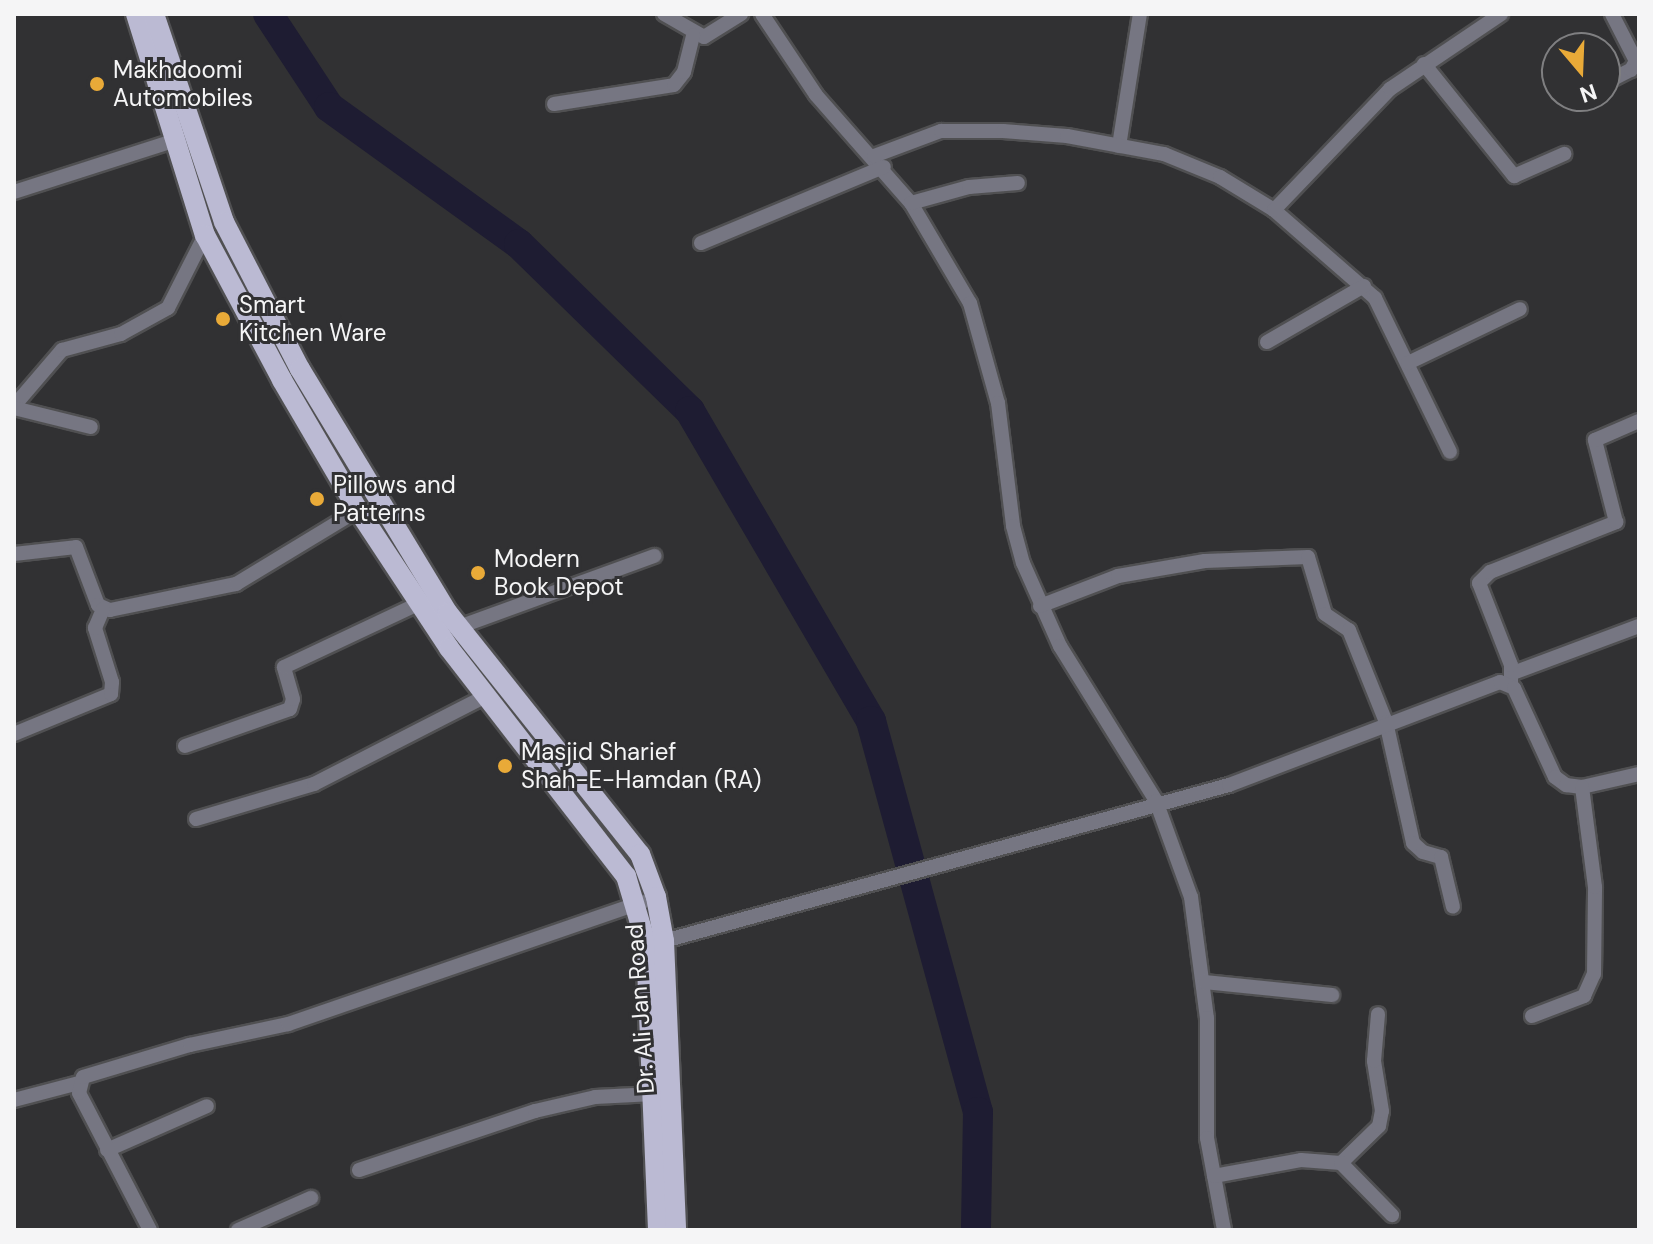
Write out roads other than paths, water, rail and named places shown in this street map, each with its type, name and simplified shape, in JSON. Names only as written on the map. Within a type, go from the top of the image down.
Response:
[{"type":"main road","name":"Dr. Ali Jan Road","points":[[136,14],[173,141],[205,235],[358,510],[486,696],[615,857],[636,905],[646,943],[658,1230]]},
{"type":"main road","name":"Dr. Ali Jan Road","points":[[154,14],[198,152],[239,254],[375,498],[459,627],[640,854],[656,897],[664,941],[676,1230]]},
{"type":"street","points":[[664,14],[693,35],[718,32],[741,14]]},
{"type":"street","points":[[762,14],[816,95],[879,162],[911,203],[970,303],[987,352],[1013,526],[1040,606],[1060,646],[1156,801],[1191,897],[1204,982],[1206,1109],[1224,1230]]},
{"type":"street","points":[[1119,146],[1140,14]]},
{"type":"street","points":[[1274,210],[1355,120],[1424,64],[1501,14]]},
{"type":"street","points":[[1612,14],[1636,61],[1631,70],[1621,75]]},
{"type":"street","points":[[554,104],[674,85],[684,72],[693,35]]},
{"type":"street","points":[[1424,64],[1514,176],[1564,154]]},
{"type":"street","points":[[701,243],[879,162],[917,136],[963,129],[1067,136],[1164,154],[1220,177],[1274,210],[1323,257],[1364,286],[1383,312],[1450,452]]},
{"type":"street","points":[[14,192],[173,141]]},
{"type":"street","points":[[911,203],[969,187],[1018,183]]},
{"type":"street","points":[[91,427],[14,407],[62,350],[121,334],[168,308],[205,235]]},
{"type":"street","points":[[1267,342],[1364,286]]},
{"type":"street","points":[[1408,363],[1520,309]]},
{"type":"street","points":[[1639,421],[1595,440],[1616,522],[1482,577],[1482,593],[1512,679],[1555,777],[1582,787],[1639,774]]},
{"type":"street","points":[[103,609],[236,584],[358,510]]},
{"type":"street","points":[[14,554],[76,547],[103,609],[95,628],[112,682],[111,694],[14,734]]},
{"type":"street","points":[[459,627],[654,556]]},
{"type":"street","points":[[1040,606],[1090,583],[1132,573],[1205,561],[1308,557],[1325,614],[1349,630],[1386,722],[1413,843],[1423,852],[1441,857],[1453,907]]},
{"type":"street","points":[[185,746],[290,709],[293,699],[284,667],[420,603]]},
{"type":"street","points":[[664,941],[1264,773],[1386,722],[1512,679],[1639,626]]},
{"type":"street","points":[[196,819],[300,790],[486,696]]},
{"type":"street","points":[[1532,1016],[1584,996],[1594,974],[1595,887],[1582,787]]},
{"type":"street","points":[[14,1100],[79,1083],[128,1061],[315,1016],[656,897]]},
{"type":"street","points":[[1204,982],[1332,995]]},
{"type":"street","points":[[1341,1163],[1379,1126],[1382,1111],[1374,1061],[1378,1014]]},
{"type":"street","points":[[79,1083],[79,1093],[150,1230]]},
{"type":"street","points":[[359,1170],[535,1111],[595,1097],[654,1094]]},
{"type":"street","points":[[107,1150],[207,1106]]},
{"type":"street","points":[[1214,1176],[1301,1160],[1341,1163],[1392,1215]]},
{"type":"street","points":[[238,1230],[311,1198]]},
{"type":"waterway","points":[[268,14],[329,107],[519,244],[690,411],[871,721],[978,1112],[976,1230]]},
{"type":"place","name":"Makhdoomi Automobiles","points":[[97,84]]},
{"type":"place","name":"Smart Kitchen Ware","points":[[223,319]]},
{"type":"place","name":"Pillows and Patterns","points":[[317,499]]},
{"type":"place","name":"Modern Book Depot","points":[[478,573]]},
{"type":"place","name":"Masjid Sharief Shah-E-Hamdan (RA)","points":[[505,766]]}]
